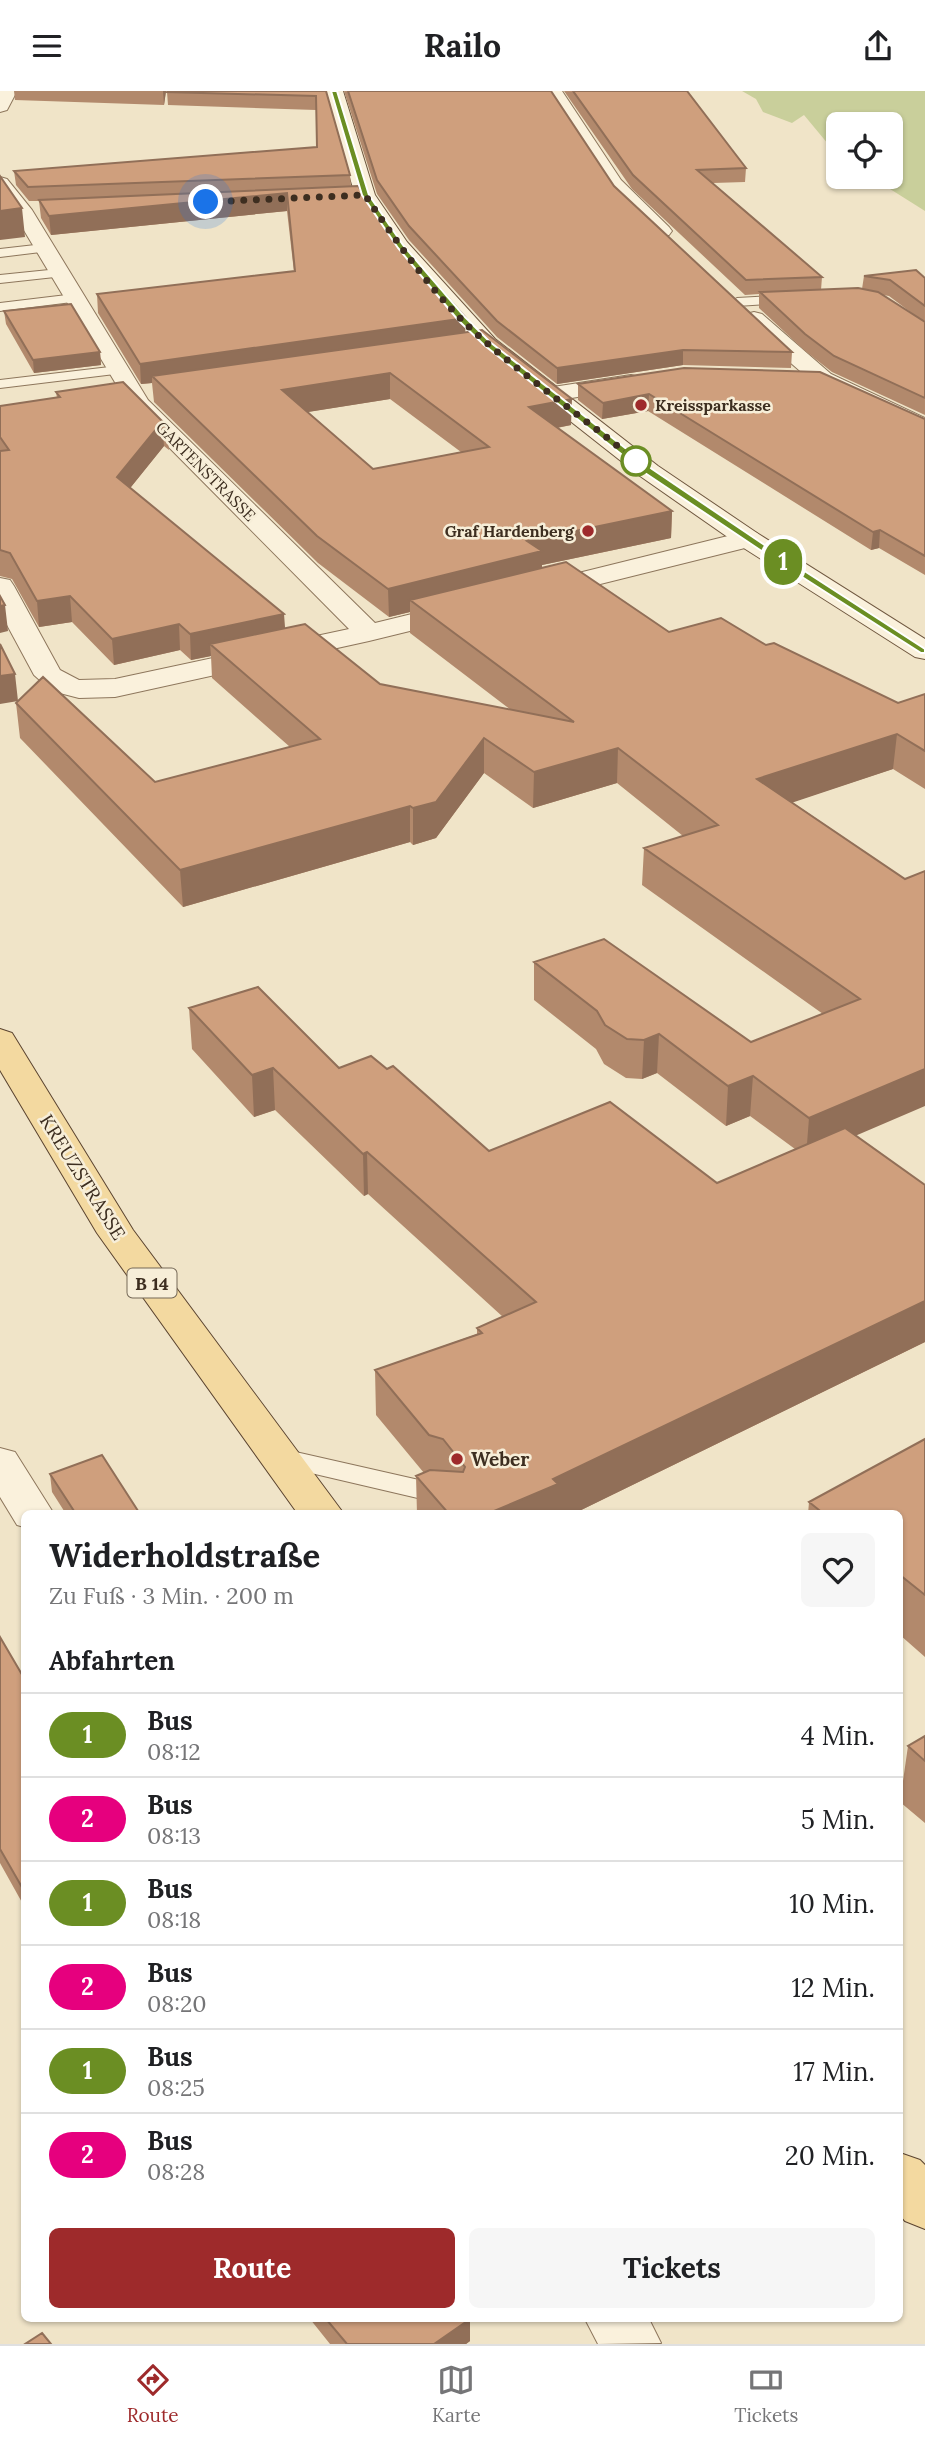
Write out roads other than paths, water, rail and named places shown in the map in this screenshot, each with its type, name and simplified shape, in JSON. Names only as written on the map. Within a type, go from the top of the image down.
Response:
[{"type":"main road","name":"KREUZSTRASSE","points":[[0,1040],[116,1233],[319,1510]]},
{"type":"main road","points":[[903,2180],[925,2204]]},
{"type":"street","points":[[0,106],[8,91]]},
{"type":"street","points":[[334,91],[365,195],[400,247],[487,344],[649,471],[748,539],[925,651]]},
{"type":"street","points":[[553,91],[614,184],[680,248]]},
{"type":"street","name":"GARTENSTRASSE","points":[[0,183],[22,210],[118,370],[120,396],[139,404],[369,633]]},
{"type":"street","points":[[338,196],[365,195]]},
{"type":"street","points":[[22,210],[49,209]]},
{"type":"street","points":[[718,284],[794,357],[823,380],[925,427]]},
{"type":"street","points":[[460,347],[487,344]]},
{"type":"street","points":[[553,394],[654,378]]},
{"type":"street","points":[[795,379],[823,380]]},
{"type":"street","points":[[120,396],[160,390]]},
{"type":"street","points":[[518,596],[748,539]]},
{"type":"street","points":[[0,586],[48,675],[57,684],[75,688],[115,688],[369,633],[491,603]]},
{"type":"street","points":[[0,1462],[30,1510]]},
{"type":"lane","points":[[0,253],[44,248]]},
{"type":"lane","points":[[0,279],[59,273]]},
{"type":"lane","points":[[0,307],[75,298]]},
{"type":"lane","points":[[737,302],[803,298]]},
{"type":"lane","points":[[0,384],[118,370]]},
{"type":"lane","points":[[278,1457],[431,1492],[446,1510]]},
{"type":"place","name":"Kreissparkasse","points":[[641,405]]},
{"type":"place","name":"Graf Hardenberg","points":[[588,531]]},
{"type":"place","name":"Weber","points":[[457,1459]]}]
